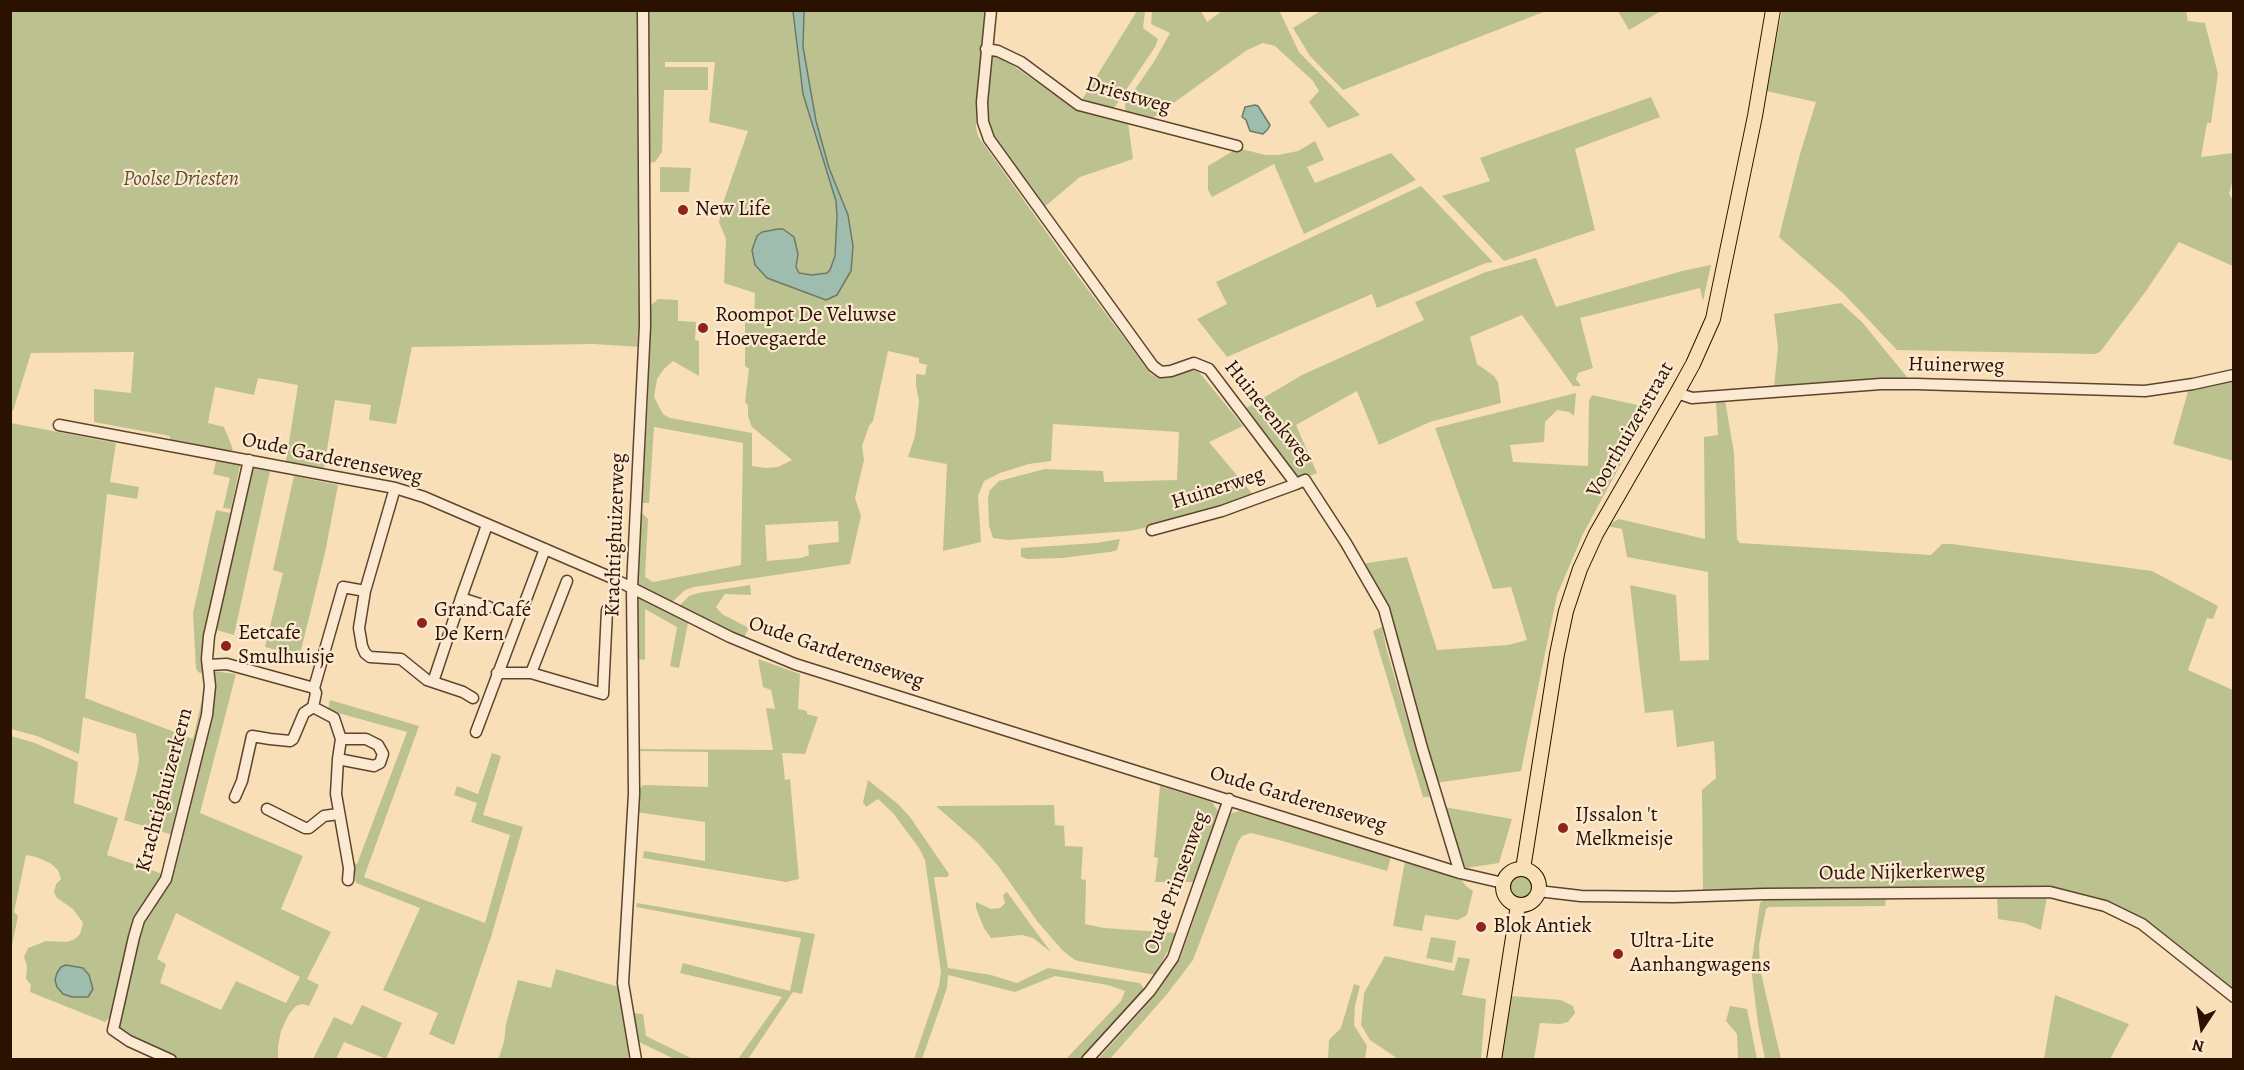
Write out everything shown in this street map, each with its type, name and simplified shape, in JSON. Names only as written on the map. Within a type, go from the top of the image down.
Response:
[{"type":"main road","name":"Voorthuizerstraat","points":[[1522,869],[1566,611],[1580,569],[1596,534],[1713,319],[1753,127],[1773,10]]},
{"type":"main road","points":[[1522,869],[1531,872],[1536,878],[1539,891],[1529,903],[1518,905],[1507,900],[1502,889],[1510,872],[1522,869]]},
{"type":"main road","points":[[1494,1059],[1518,905]]},
{"type":"street","name":"Krachtighuizerweg","points":[[636,1059],[623,983],[634,794],[632,587],[645,326],[643,10]]},
{"type":"street","name":"Huinerenkweg","points":[[991,10],[982,102],[983,122],[989,139],[1153,366],[1161,372],[1194,363],[1209,369],[1296,484],[1305,480],[1346,543],[1384,609],[1422,748],[1460,873]]},
{"type":"street","name":"Driestweg","points":[[986,49],[998,51],[1021,62],[1078,105],[1237,146]]},
{"type":"street","name":"Huinerweg","points":[[1672,398],[1881,384],[2145,391],[2234,375]]},
{"type":"street","name":"Oude Garderenseweg","points":[[59,425],[395,488],[424,497],[632,587],[730,637],[795,664],[1460,873],[1503,883]]},
{"type":"street","name":"Krachtighuizerkern","points":[[171,1059],[129,1041],[113,1030],[139,920],[165,879],[207,715],[210,686],[209,636],[249,460]]},
{"type":"street","name":"Huinerweg","points":[[1152,530],[1222,512],[1296,484]]},
{"type":"street","points":[[395,488],[365,591],[359,628],[365,653],[370,657],[401,659],[427,680],[463,692],[473,698]]},
{"type":"street","points":[[433,682],[488,525]]},
{"type":"street","points":[[476,732],[545,549]]},
{"type":"street","points":[[531,673],[567,581]]},
{"type":"street","points":[[235,797],[242,781],[252,736],[290,741],[295,736],[304,713],[313,707],[316,693],[314,688],[343,586],[365,591]]},
{"type":"street","points":[[461,598],[489,607]]},
{"type":"street","points":[[497,673],[531,673],[603,694],[607,610]]},
{"type":"street","points":[[208,665],[227,664],[314,688]]},
{"type":"street","points":[[313,707],[334,718],[340,739],[335,785],[338,814],[349,868],[348,880]]},
{"type":"street","points":[[338,759],[374,766],[380,763],[383,754],[378,745],[366,739],[340,739]]},
{"type":"street","name":"Oude Prinsenweg","points":[[1087,1059],[1150,991],[1173,958],[1229,799]]},
{"type":"street","points":[[267,809],[305,828],[309,828],[324,816],[338,814]]},
{"type":"street","name":"Oude Nijkerkerweg","points":[[1539,891],[1581,896],[1674,897],[1764,894],[2050,892],[2096,902],[2133,919],[2234,997]]},
{"type":"green space","points":[[1279,10],[1299,52],[1360,115],[1328,128],[1309,102],[1319,91],[1313,81],[1275,46],[1263,43],[1247,50],[1150,120],[1126,114],[1125,104],[1170,33],[1151,24],[1152,11],[1201,11],[1207,22],[1222,11]]},
{"type":"green space","points":[[1322,10],[1546,11],[1343,90],[1310,56],[1293,28]]},
{"type":"green space","name":"Poolse Driesten","points":[[11,11],[637,11],[641,347],[593,344],[412,347],[396,424],[369,420],[371,405],[335,400],[324,469],[286,461],[298,385],[258,378],[254,395],[215,387],[208,423],[224,427],[233,449],[229,452],[170,441],[170,436],[94,422],[94,389],[131,393],[134,352],[31,353],[13,411],[11,411]]},
{"type":"green space","points":[[647,11],[793,11],[803,94],[836,201],[837,240],[832,267],[827,273],[820,275],[799,273],[795,263],[798,254],[783,229],[773,229],[757,236],[775,281],[826,300],[837,295],[851,271],[853,246],[848,215],[829,168],[816,121],[803,47],[804,11],[986,11],[977,97],[978,136],[1151,374],[1158,378],[1194,370],[1199,372],[1243,426],[1209,442],[1255,497],[1130,531],[1008,540],[993,538],[989,526],[988,497],[990,490],[999,481],[1045,469],[1103,471],[1104,482],[1177,480],[1179,432],[1053,424],[1051,461],[1029,464],[1000,473],[984,481],[978,496],[981,542],[943,551],[947,464],[908,457],[915,436],[919,401],[916,374],[925,375],[927,365],[919,363],[919,358],[888,351],[873,421],[862,446],[864,460],[855,498],[861,516],[850,564],[694,587],[685,590],[670,604],[637,586],[641,512],[648,519],[645,577],[653,582],[741,565],[743,443],[654,427],[649,503],[642,503],[648,400],[649,307],[658,299],[678,300],[678,321],[696,322],[695,340],[699,341],[699,376],[673,361],[657,379],[654,397],[663,414],[670,418],[752,433],[752,466],[778,467],[792,460],[752,427],[748,416],[748,405],[745,402],[749,369],[745,366],[745,319],[754,319],[755,293],[724,283],[726,239],[719,222],[723,203],[748,131],[709,122],[715,62],[665,62],[665,67],[708,67],[708,90],[664,90],[662,152],[655,162],[649,163]],"holes":[[[838,521],[839,542],[808,545],[809,555],[801,558],[767,561],[765,525]]]},
{"type":"green space","points":[[1137,11],[1145,11],[1143,28],[1158,39],[1155,47],[1112,111],[1080,103]]},
{"type":"green space","points":[[1618,11],[1661,11],[1629,30]]},
{"type":"green space","points":[[1782,11],[2186,11],[2188,21],[2205,23],[2218,74],[2211,123],[2207,123],[2201,157],[2233,153],[2233,180],[2229,194],[2233,200],[2233,266],[2179,242],[2100,352],[2094,354],[1897,350],[1844,294],[1779,237],[1816,102],[1766,91]]},
{"type":"green space","points":[[991,54],[1001,57],[1075,109],[1128,122],[1133,159],[1080,177],[1042,209],[986,131],[984,120]]},
{"type":"green space","points":[[1651,97],[1660,117],[1575,149],[1595,230],[1504,261],[1442,196],[1490,181],[1480,158]]},
{"type":"green space","points":[[1315,141],[1324,160],[1307,167],[1315,183],[1391,153],[1416,180],[1304,234],[1274,164],[1212,197],[1208,190],[1208,166],[1238,148],[1265,155],[1278,155],[1298,151]]},
{"type":"green space","points":[[660,167],[691,168],[689,192],[660,192]]},
{"type":"green space","points":[[1421,186],[1493,262],[1377,308],[1372,294],[1227,357],[1197,319],[1227,304],[1216,282]]},
{"type":"green space","points":[[1536,258],[1556,307],[1711,265],[1703,301],[1700,288],[1580,318],[1593,368],[1578,373],[1576,379],[1581,386],[1573,386],[1522,315],[1470,337],[1477,364],[1494,376],[1498,382],[1501,403],[1430,422],[1379,445],[1357,391],[1296,425],[1317,473],[1297,481],[1243,410],[1302,375],[1424,320],[1415,302],[1486,272]]},
{"type":"green space","points":[[1841,303],[1862,322],[1907,377],[1905,379],[1774,387],[1778,348],[1774,314]]},
{"type":"green space","points":[[2233,378],[2233,461],[2173,444],[2189,388]]},
{"type":"green space","points":[[1576,393],[1574,416],[1569,412],[1557,410],[1545,422],[1544,442],[1510,445],[1513,462],[1588,466],[1589,401],[1592,395],[1651,408],[1583,534],[1557,595],[1521,771],[1435,783],[1395,640],[1361,564],[1407,557],[1437,650],[1508,645],[1527,640],[1511,587],[1493,589],[1435,428]]},
{"type":"green space","points":[[1725,400],[1734,453],[1737,539],[1740,543],[1931,555],[1942,544],[1952,544],[2152,571],[2218,606],[2213,619],[2207,618],[2188,670],[2233,690],[2233,990],[2176,945],[2106,903],[2051,888],[1703,891],[1702,790],[1716,778],[1714,741],[1677,747],[1673,710],[1645,713],[1630,585],[1676,595],[1680,661],[1709,660],[1708,572],[1627,557],[1622,529],[1606,526],[1619,519],[1705,539],[1704,437],[1718,435],[1716,401]]},
{"type":"green space","points":[[11,423],[116,443],[110,482],[139,487],[137,499],[107,494],[85,698],[193,739],[203,695],[205,696],[173,835],[124,820],[139,759],[136,734],[83,717],[79,754],[37,736],[11,729]]},
{"type":"green space","points":[[216,461],[240,465],[231,509],[223,508],[230,478],[213,474]]},
{"type":"green space","points":[[250,469],[270,471],[234,635],[213,629]]},
{"type":"green space","points":[[294,476],[338,485],[325,553],[300,654],[296,655],[265,647],[283,573],[273,570]]},
{"type":"green space","points":[[216,510],[230,513],[203,641],[205,675],[198,672],[196,668],[193,613]]},
{"type":"green space","points":[[1120,539],[1117,550],[1110,552],[1062,558],[1028,559],[1021,557],[1021,548],[1096,543]]},
{"type":"green space","points":[[750,585],[751,595],[725,594],[716,607],[722,614],[747,627],[743,640],[677,608],[689,596],[698,593]]},
{"type":"green space","points":[[638,597],[688,623],[679,668],[670,666],[677,627],[645,609],[645,660],[638,659]]},
{"type":"green space","points":[[1382,627],[1430,797],[1423,797],[1373,631]]},
{"type":"green space","points":[[758,659],[800,674],[798,709],[818,717],[805,754],[782,753],[785,780],[790,779],[799,879],[786,882],[643,858],[644,851],[705,861],[705,822],[636,812],[637,792],[643,785],[708,787],[708,752],[637,751],[637,749],[773,750],[766,708],[775,709],[771,690],[763,687]]},
{"type":"green space","points":[[213,671],[236,674],[200,813],[303,856],[281,909],[331,932],[307,979],[319,985],[309,1006],[302,1004],[296,1006],[289,1014],[281,1031],[278,1059],[180,1059],[124,1035],[119,1027],[138,932],[163,890]],"holes":[[[176,913],[300,977],[286,1003],[236,981],[221,1010],[160,983],[166,964],[157,959]]]},
{"type":"green space","points":[[330,700],[419,726],[364,877],[485,923],[510,835],[471,822],[477,803],[454,795],[457,786],[478,794],[492,753],[501,756],[483,815],[523,827],[491,937],[454,1045],[429,1034],[438,1013],[383,990],[420,908],[356,883],[352,862],[357,864],[407,732],[328,710]]},
{"type":"green space","points":[[11,736],[35,743],[78,762],[74,803],[118,818],[107,855],[163,874],[138,914],[114,1010],[105,1022],[30,992],[31,985],[26,979],[27,966],[24,957],[28,948],[46,941],[67,942],[75,939],[80,934],[83,923],[73,909],[57,898],[54,892],[56,884],[61,879],[58,870],[50,863],[36,857],[26,855],[14,912],[18,916],[11,950]]},
{"type":"green space","points":[[868,780],[898,804],[910,817],[949,874],[948,877],[934,877],[948,968],[991,975],[1017,983],[1048,968],[1140,983],[1143,990],[1082,1059],[1066,1059],[1121,1001],[1125,991],[1108,985],[1055,976],[1015,992],[948,975],[947,988],[922,1059],[914,1059],[939,986],[941,972],[925,860],[893,813],[878,799],[866,807],[863,802]]},
{"type":"green space","points":[[1160,786],[1212,802],[1220,814],[1196,882],[1155,882],[1158,858],[1154,857]]},
{"type":"green space","points":[[1054,805],[1055,825],[1064,826],[1065,846],[1083,847],[1081,879],[1086,880],[1085,924],[1104,928],[1177,933],[1155,975],[1075,960],[1063,951],[1037,921],[999,867],[978,843],[936,806]]},
{"type":"green space","points":[[1444,807],[1512,819],[1499,863],[1466,868]]},
{"type":"green space","points":[[1240,811],[1391,857],[1387,871],[1251,833],[1242,836],[1193,960],[1167,994],[1110,1059],[1098,1059],[1154,997],[1180,959],[1230,815]]},
{"type":"green space","points":[[1405,861],[1460,878],[1473,891],[1467,915],[1458,920],[1425,915],[1422,931],[1393,926]]},
{"type":"green space","points":[[1521,874],[1530,878],[1534,887],[1530,896],[1521,900],[1512,896],[1508,887],[1512,878]]},
{"type":"green space","points":[[1007,892],[1051,952],[1033,938],[1022,935],[991,938],[984,928],[976,902],[991,909],[1000,908],[1005,903],[1003,895]]},
{"type":"green space","points":[[1997,897],[2047,897],[2041,930],[2024,923],[1998,919]]},
{"type":"green space","points":[[1766,898],[1886,898],[1885,906],[1769,907],[1766,909],[1759,945],[1760,969],[1781,1059],[1765,1059],[1751,967],[1760,903]]},
{"type":"green space","points":[[637,903],[815,934],[802,994],[793,992],[748,1059],[738,1059],[782,997],[680,973],[683,963],[790,991],[801,938],[636,907]]},
{"type":"green space","points":[[1431,937],[1456,941],[1452,963],[1426,958]]},
{"type":"green space","points":[[1385,956],[1454,971],[1458,957],[1470,959],[1462,995],[1486,999],[1481,1059],[1398,1059],[1370,1040],[1361,1025],[1364,993]]},
{"type":"green space","points":[[556,969],[619,987],[629,1059],[498,1060],[518,980],[551,988]]},
{"type":"green space","points":[[1354,984],[1360,986],[1355,1006],[1354,1025],[1367,1046],[1365,1059],[1328,1059],[1329,1040],[1341,1028]]},
{"type":"green space","points":[[2055,995],[2129,1024],[2110,1059],[2044,1059]]},
{"type":"green space","points":[[1511,996],[1561,1000],[1573,1006],[1575,1013],[1568,1022],[1540,1023],[1534,1059],[1501,1059]]},
{"type":"green space","points":[[362,1005],[402,1023],[386,1059],[344,1042],[336,1059],[313,1059],[334,1017],[352,1025]]},
{"type":"green space","points":[[1730,1006],[1747,1009],[1757,1059],[1738,1059],[1737,1034],[1726,1021]]},
{"type":"green space","points":[[631,1013],[643,1014],[646,1036],[693,1059],[674,1059],[635,1040]]},
{"type":"shaded area","points":[[793,11],[804,11],[803,47],[816,121],[829,168],[848,215],[853,246],[851,271],[837,295],[826,300],[767,278],[755,265],[752,250],[757,236],[762,232],[783,229],[794,237],[798,254],[796,267],[799,273],[812,275],[827,273],[835,256],[836,201],[803,94]]},
{"type":"shaded area","points":[[1255,105],[1270,125],[1263,134],[1250,131],[1246,120],[1242,117],[1245,107]]},
{"type":"shaded area","points":[[66,965],[83,968],[89,975],[93,989],[88,997],[72,997],[63,994],[57,987],[55,980],[57,973],[61,967]]},
{"type":"place","name":"New Life","points":[[683,210]]},
{"type":"place","name":"Roompot De Veluwse Hoevegaerde","points":[[703,328]]},
{"type":"place","name":"Grand Café De Kern","points":[[422,623]]},
{"type":"place","name":"Eetcafe Smulhuisje","points":[[226,646]]},
{"type":"place","name":"IJssalon 't Melkmeisje","points":[[1563,828]]},
{"type":"place","name":"Blok Antiek","points":[[1481,927]]},
{"type":"place","name":"Ultra-Lite Aanhangwagens","points":[[1618,954]]}]
